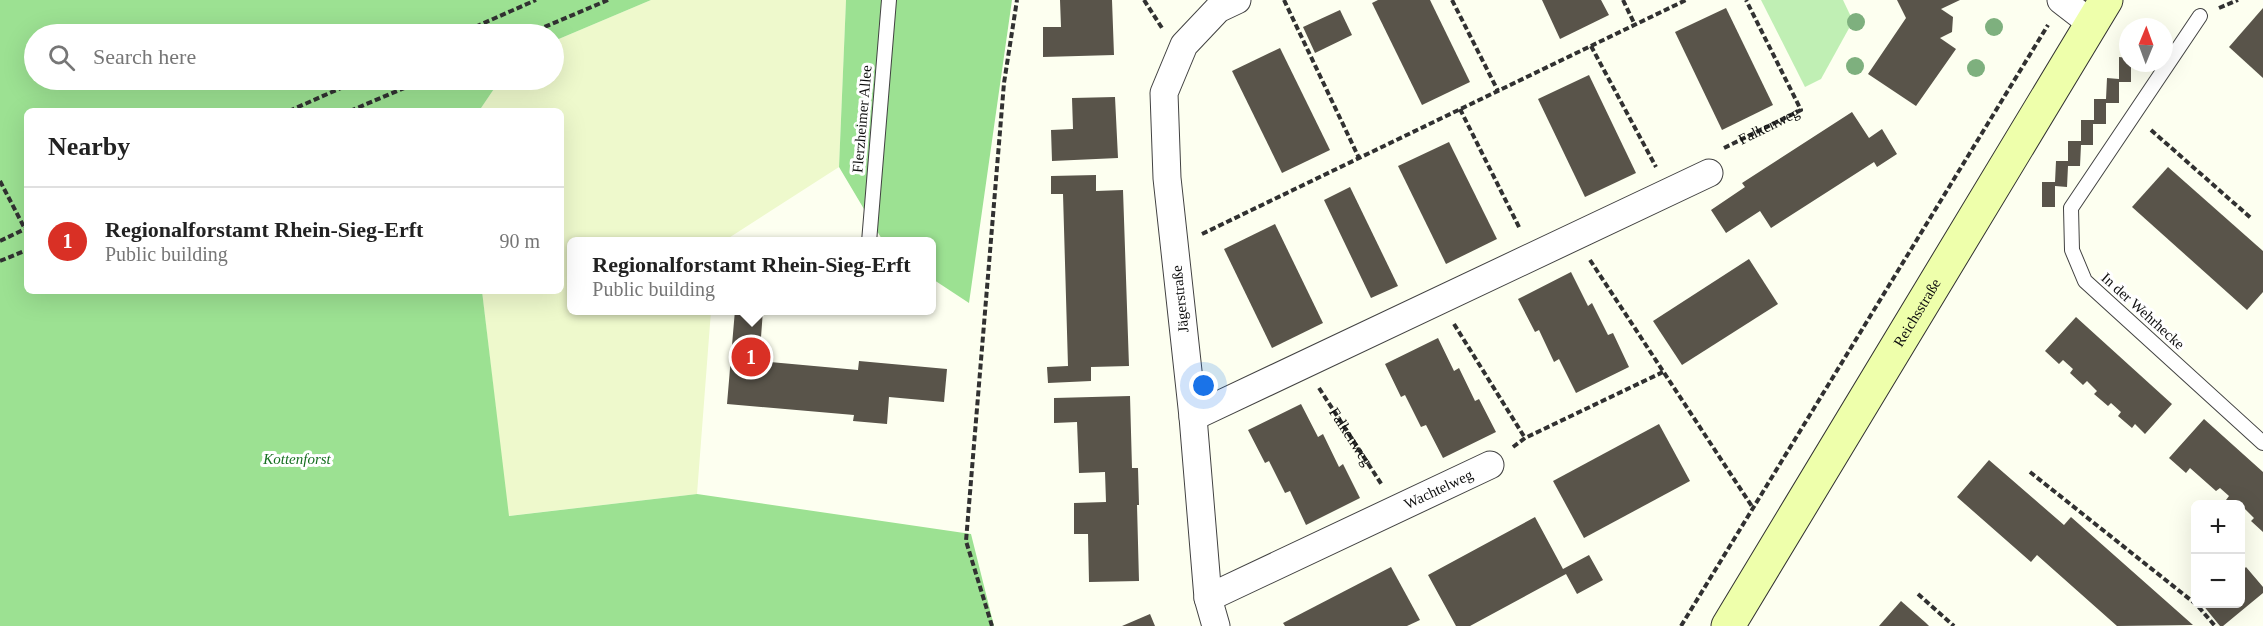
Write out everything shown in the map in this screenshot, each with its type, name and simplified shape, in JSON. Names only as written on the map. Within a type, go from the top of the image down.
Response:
[{"type":"main road","name":"Reichsstraße","points":[[1728,626],[2099,12]]},
{"type":"street","name":"Jägerstraße","points":[[1216,626],[1208,597],[1193,417],[1167,178],[1164,93],[1184,45],[1218,9],[1237,0]]},
{"type":"street","points":[[2062,1],[2099,12]]},
{"type":"street","points":[[1193,417],[1709,173]]},
{"type":"street","name":"Wachtelweg","points":[[1208,597],[1490,465]]},
{"type":"lane","name":"Flerzheimer Allee","points":[[868,237],[889,0]]},
{"type":"lane","name":"In der Wehrhecke","points":[[2200,16],[2071,208],[2072,250],[2085,281],[2263,443]]},
{"type":"path","points":[[482,24],[536,0]]},
{"type":"path","points":[[552,24],[608,0]]},
{"type":"path","points":[[992,626],[966,540],[1004,83],[1017,0]]},
{"type":"path","points":[[1284,0],[1359,158]]},
{"type":"path","points":[[1452,0],[1497,91]]},
{"type":"path","points":[[1623,0],[1635,25]]},
{"type":"path","points":[[1175,247],[1686,0]]},
{"type":"path","name":"Falkenweg","points":[[1709,173],[1715,153],[1801,110],[1746,0]]},
{"type":"path","points":[[1681,626],[2062,1]]},
{"type":"path","points":[[1591,46],[1670,192]]},
{"type":"path","points":[[296,108],[336,90]]},
{"type":"path","points":[[357,108],[399,90]]},
{"type":"path","points":[[1460,109],[1533,257]]},
{"type":"path","points":[[2133,115],[2252,219]]},
{"type":"path","points":[[0,181],[24,225]]},
{"type":"path","points":[[0,241],[24,230]]},
{"type":"path","points":[[1575,237],[1753,508]]},
{"type":"path","points":[[0,261],[24,251]]},
{"type":"path","points":[[1440,301],[1525,438]]},
{"type":"path","name":"Falkenweg","points":[[1304,365],[1398,509]]},
{"type":"path","name":"Wachtelweg","points":[[1490,465],[1525,438],[1663,372]]},
{"type":"path","points":[[2030,472],[2197,605],[2215,626]]},
{"type":"path","points":[[1918,594],[1954,626]]},
{"type":"green space","name":"Kottenforst","points":[[0,0],[651,0],[564,37],[564,24],[24,24],[24,90],[493,90],[481,108],[24,108],[24,294],[482,294],[509,516],[697,494],[971,534],[994,626],[0,626]]},
{"type":"green space","points":[[651,0],[846,0],[839,167],[730,237],[567,237],[567,315],[711,315],[697,494],[508,516],[482,294],[564,294],[564,108],[481,108],[493,90],[564,90],[564,37]]},
{"type":"green space","points":[[846,0],[1012,0],[969,303],[936,281],[936,237],[881,237],[839,167]]},
{"type":"green space","points":[[1761,0],[1843,0],[1853,21],[1821,79],[1805,87]]},
{"type":"building","points":[[1060,0],[1112,0],[1114,55],[1043,57],[1043,27],[1061,27]]},
{"type":"building","points":[[1378,0],[1430,0],[1470,82],[1422,105],[1372,3]]},
{"type":"building","points":[[1542,0],[1601,0],[1609,15],[1560,39]]},
{"type":"building","points":[[1897,0],[1960,0],[1941,9],[1953,17],[1952,32],[1940,38],[1956,49],[1916,106],[1868,74],[1906,18]]},
{"type":"building","points":[[1726,8],[1773,105],[1722,130],[1675,32]]},
{"type":"building","points":[[2263,8],[2263,78],[2229,47]]},
{"type":"building","points":[[1340,10],[1352,35],[1315,53],[1303,27]]},
{"type":"building","points":[[1280,48],[1330,150],[1282,173],[1232,71]]},
{"type":"building","points":[[2119,72],[2131,72],[2131,82],[2119,82],[2119,103],[2106,103],[2106,124],[2093,124],[2093,145],[2081,145],[2080,166],[2068,166],[2067,187],[2055,186],[2055,207],[2042,207],[2042,182],[2055,182],[2056,161],[2068,161],[2068,141],[2081,141],[2081,120],[2094,120],[2094,99],[2106,99],[2107,78],[2119,79]]},
{"type":"building","points":[[1589,75],[1636,173],[1585,197],[1538,99]]},
{"type":"building","points":[[1115,97],[1118,158],[1052,161],[1051,130],[1073,129],[1072,98]]},
{"type":"building","points":[[1852,112],[1869,138],[1882,129],[1897,154],[1877,167],[1874,162],[1771,228],[1760,211],[1726,233],[1711,210],[1745,187],[1742,183]]},
{"type":"building","points":[[1449,142],[1497,239],[1446,264],[1398,166]]},
{"type":"building","points":[[2168,167],[2263,251],[2263,292],[2247,310],[2132,207]]},
{"type":"building","points":[[1096,175],[1096,191],[1123,190],[1129,366],[1091,367],[1091,381],[1048,383],[1047,367],[1068,366],[1063,194],[1051,194],[1051,176]]},
{"type":"building","points":[[1350,187],[1398,286],[1371,298],[1324,200]]},
{"type":"building","points":[[1275,224],[1323,323],[1272,348],[1224,249]]},
{"type":"building","points":[[1749,259],[1778,304],[1682,365],[1653,321]]},
{"type":"building","points":[[1571,272],[1588,306],[1592,303],[1608,335],[1613,333],[1629,367],[1576,393],[1559,359],[1554,362],[1539,330],[1535,332],[1518,299]]},
{"type":"building","points":[[735,315],[763,315],[760,351],[771,353],[770,362],[858,370],[859,361],[947,369],[944,402],[889,397],[887,424],[853,421],[854,415],[727,404]]},
{"type":"building","points":[[2076,317],[2172,404],[2145,434],[2135,424],[2132,428],[2118,416],[2121,412],[2111,403],[2108,406],[2094,394],[2097,391],[2087,381],[2083,385],[2070,373],[2073,369],[2063,360],[2059,364],[2045,351]]},
{"type":"building","points":[[1438,338],[1454,371],[1459,368],[1475,401],[1479,399],[1496,432],[1443,458],[1426,425],[1421,427],[1405,395],[1401,397],[1385,364]]},
{"type":"building","points":[[1130,396],[1132,468],[1138,468],[1139,581],[1089,582],[1088,534],[1074,534],[1074,503],[1106,502],[1105,472],[1079,473],[1077,422],[1054,423],[1054,398]]},
{"type":"building","points":[[1301,404],[1318,437],[1323,434],[1339,467],[1343,464],[1360,498],[1306,525],[1290,491],[1285,493],[1269,461],[1265,463],[1248,430]]},
{"type":"building","points":[[2204,419],[2263,472],[2263,532],[2251,521],[2254,518],[2245,509],[2245,500],[2226,500],[2229,496],[2220,488],[2216,491],[2190,468],[2186,473],[2169,458]]},
{"type":"building","points":[[1659,424],[1690,481],[1584,538],[1553,481]]},
{"type":"building","points":[[1989,460],[2064,525],[2071,517],[2193,625],[2117,626],[2037,555],[2031,562],[1957,497]]},
{"type":"building","points":[[1535,517],[1563,569],[1589,555],[1603,580],[1577,594],[1566,574],[1470,626],[1456,626],[1428,575]]},
{"type":"building","points":[[1391,567],[1420,620],[1407,626],[1285,626],[1283,623]]},
{"type":"building","points":[[2245,568],[2263,587],[2263,593],[2245,608]]},
{"type":"building","points":[[1901,601],[1926,623],[1929,626],[1879,626]]},
{"type":"building","points":[[2205,608],[2245,608],[2223,626],[2220,626]]},
{"type":"building","points":[[1150,614],[1155,626],[1122,626]]},
{"type":"place","name":"Regionalforstamt Rhein-Sieg-Erft","points":[[751,357]]}]
